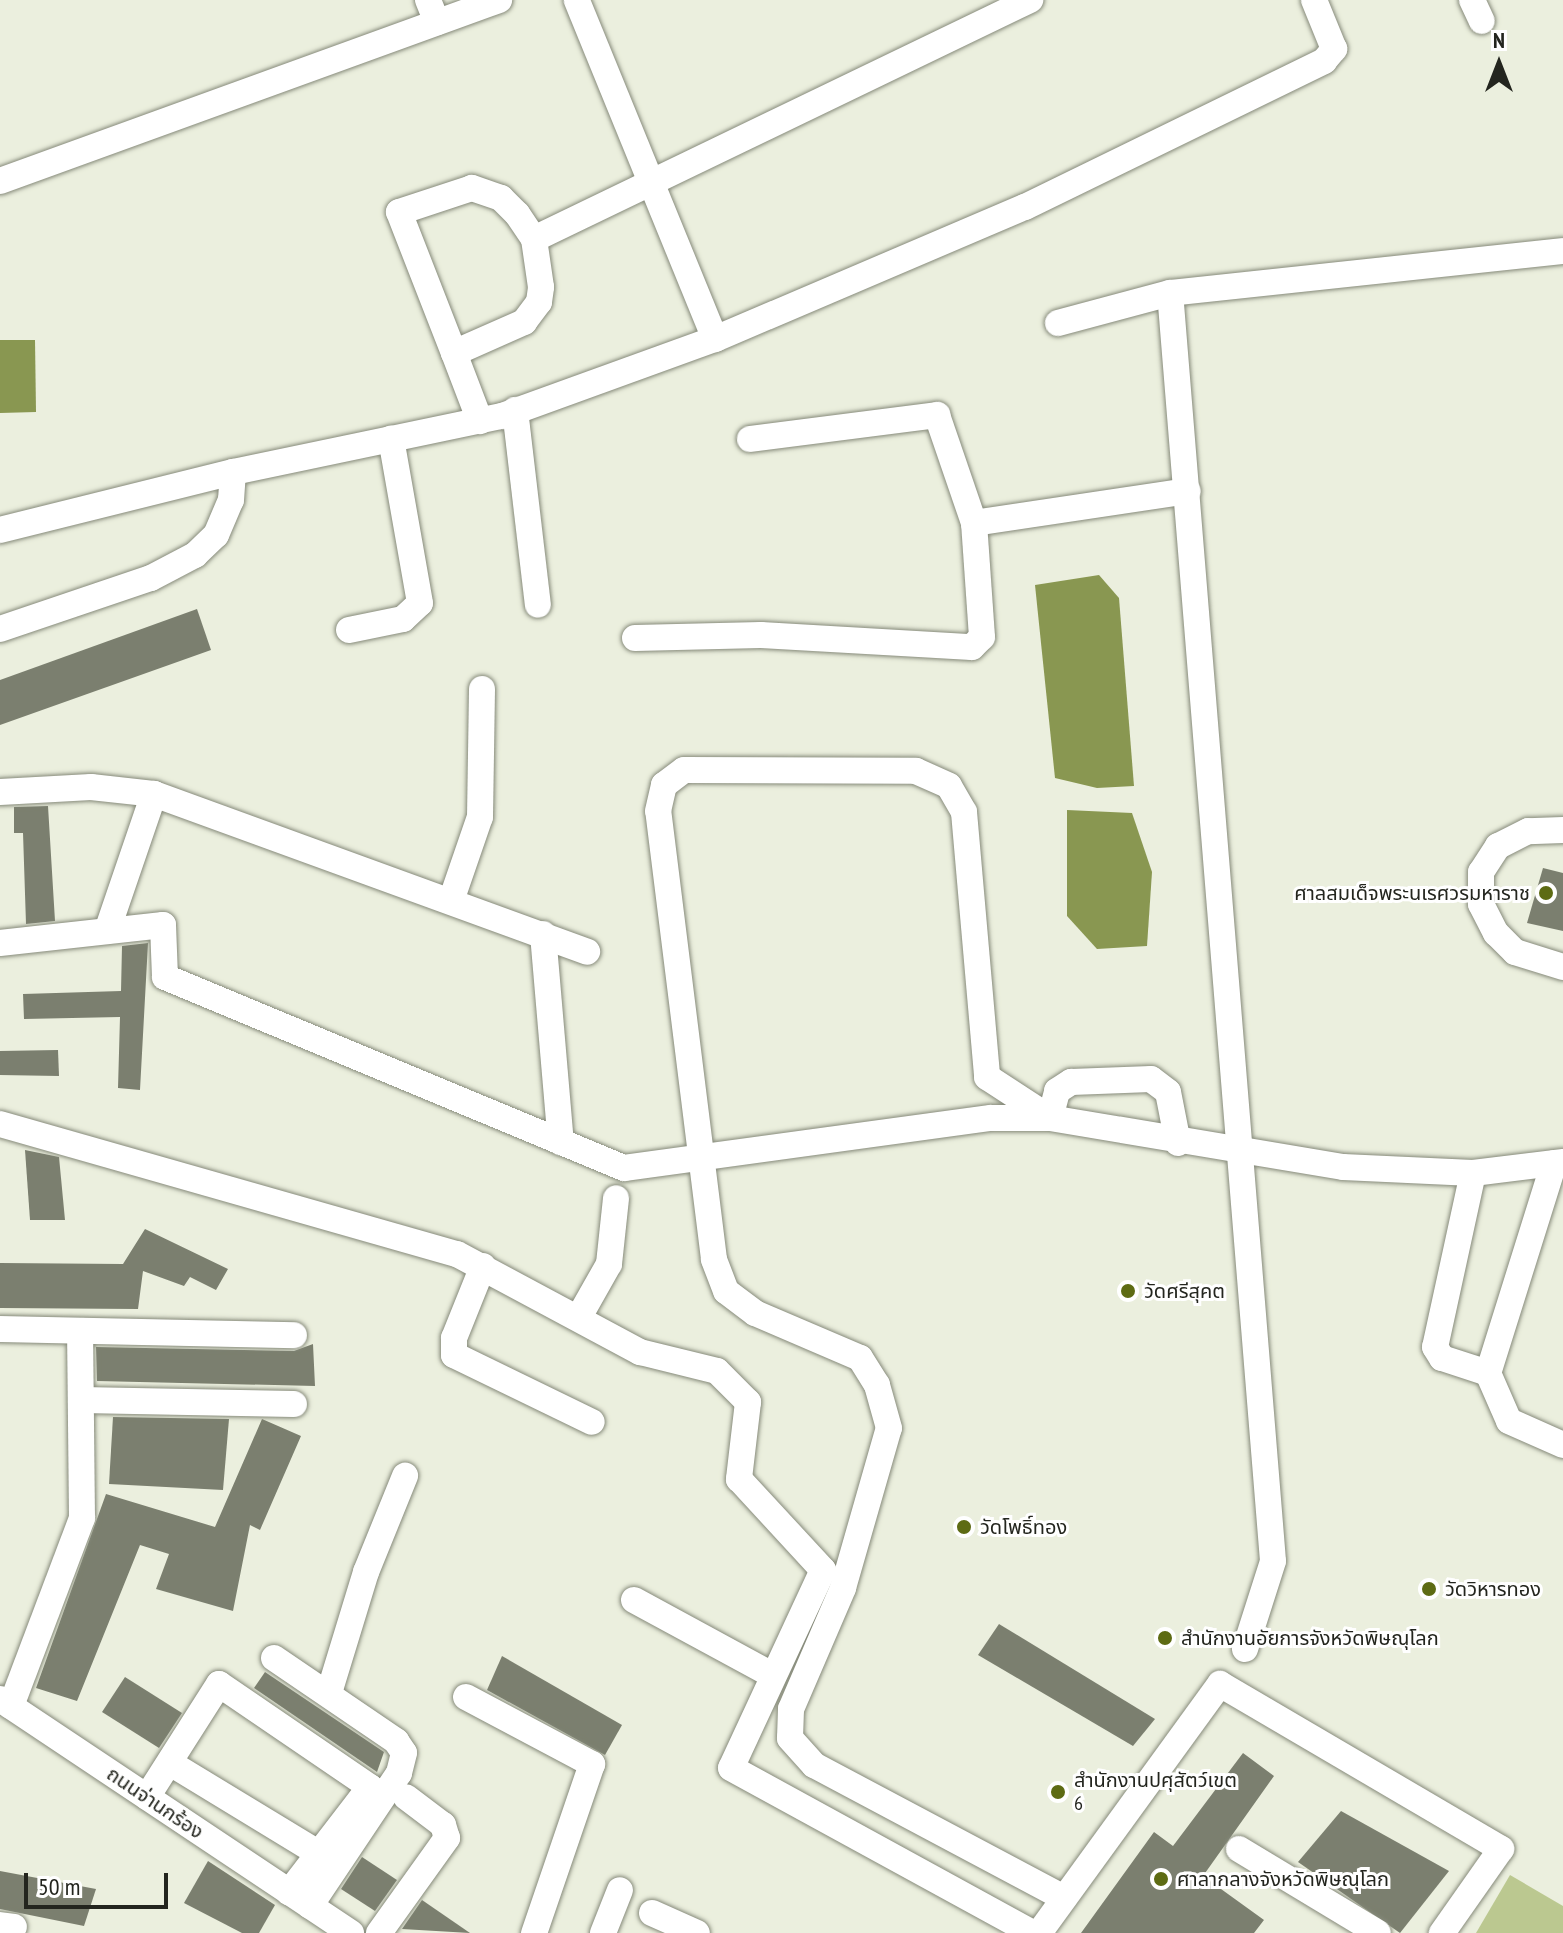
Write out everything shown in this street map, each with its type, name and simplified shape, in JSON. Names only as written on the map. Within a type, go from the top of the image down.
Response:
[{"type":"street","points":[[0,181],[433,11],[499,0]]},
{"type":"street","points":[[577,0],[715,339]]},
{"type":"street","points":[[534,239],[1030,0]]},
{"type":"street","points":[[0,530],[233,472],[480,421],[715,339],[1025,207],[1324,61],[1334,49],[1314,0]]},
{"type":"street","points":[[454,353],[533,314],[541,271],[534,239],[501,198],[472,188],[399,212],[480,421]]},
{"type":"street","points":[[1058,323],[1170,293],[1563,251]]},
{"type":"street","points":[[1170,293],[1273,1561],[1245,1649]]},
{"type":"street","points":[[515,410],[538,605]]},
{"type":"street","points":[[635,638],[761,635],[972,647],[982,637],[974,523],[937,415],[750,439]]},
{"type":"street","points":[[349,630],[403,619],[420,603],[391,439]]},
{"type":"street","points":[[0,629],[151,578],[195,555],[216,535],[231,500],[233,472]]},
{"type":"street","points":[[974,523],[1188,491]]},
{"type":"street","points":[[451,901],[480,817],[482,689]]},
{"type":"street","points":[[1050,1118],[987,1077],[964,812],[949,786],[916,771],[684,770],[664,785],[658,811],[714,1259],[726,1291],[755,1313],[860,1358],[877,1385],[889,1428],[843,1588],[791,1709],[790,1738],[814,1765],[1064,1898]]},
{"type":"street","points":[[0,792],[91,787],[154,794],[587,952]]},
{"type":"street","points":[[107,931],[154,794]]},
{"type":"street","points":[[1563,830],[1528,831],[1498,846],[1481,872],[1481,904],[1515,952],[1563,967]]},
{"type":"street","points":[[0,943],[163,925],[165,977],[624,1168],[991,1118],[1050,1118],[1178,1143],[1343,1167],[1473,1173],[1558,1162],[1488,1373],[1509,1421],[1563,1445]]},
{"type":"street","points":[[543,934],[561,1142]]},
{"type":"street","points":[[1050,1118],[1057,1091],[1071,1082],[1151,1079],[1168,1092],[1178,1143]]},
{"type":"street","points":[[0,1124],[372,1228],[483,1266],[640,1352],[717,1371],[748,1402],[739,1479],[823,1570],[731,1768],[1032,1933]]},
{"type":"street","points":[[1473,1173],[1435,1347],[1442,1358],[1488,1373]]},
{"type":"street","points":[[579,1317],[609,1264],[616,1198]]},
{"type":"street","points":[[483,1266],[454,1338],[454,1355],[592,1422]]},
{"type":"street","points":[[0,1329],[294,1335]]},
{"type":"street","points":[[5,1702],[81,1527],[80,1331]]},
{"type":"street","points":[[81,1400],[294,1404]]},
{"type":"street","points":[[329,1693],[366,1572],[405,1476]]},
{"type":"street","points":[[634,1600],[772,1675]]},
{"type":"street","points":[[274,1658],[396,1741],[404,1758],[300,1899]]},
{"type":"street","points":[[147,1797],[219,1684],[370,1787],[318,1853],[300,1899]]},
{"type":"street","points":[[1039,1933],[1220,1684],[1501,1849],[1442,1933]]},
{"type":"street","points":[[466,1697],[592,1764],[534,1933]]},
{"type":"street","name":"ถนนจ่านกร้อง","points":[[5,1702],[351,1933]]},
{"type":"street","points":[[170,1763],[318,1853]]},
{"type":"street","points":[[379,1933],[447,1838],[443,1825],[406,1797]]},
{"type":"street","points":[[1239,1849],[1378,1933]]},
{"type":"street","points":[[603,1933],[620,1890]]},
{"type":"street","points":[[652,1913],[697,1933]]},
{"type":"shaded area","points":[[0,340],[35,340],[36,412],[0,413]]},
{"type":"shaded area","points":[[1099,575],[1119,598],[1134,786],[1097,788],[1055,778],[1035,585]]},
{"type":"shaded area","points":[[1067,810],[1132,813],[1152,872],[1147,946],[1097,949],[1067,916]]},
{"type":"shaded area","points":[[1510,1875],[1563,1906],[1563,1933],[1476,1933]]},
{"type":"building","points":[[197,609],[211,650],[0,725],[0,680]]},
{"type":"building","points":[[48,806],[55,921],[26,924],[23,833],[14,833],[14,807]]},
{"type":"building","points":[[1543,868],[1563,873],[1563,931],[1527,923]]},
{"type":"building","points":[[148,943],[140,1090],[118,1088],[120,1017],[24,1019],[23,994],[121,991],[122,946]]},
{"type":"building","points":[[58,1050],[59,1076],[0,1075],[0,1051]]},
{"type":"building","points":[[25,1150],[59,1157],[65,1220],[30,1220]]},
{"type":"building","points":[[145,1229],[228,1269],[216,1290],[190,1277],[184,1286],[143,1271],[138,1309],[0,1308],[0,1263],[123,1264]]},
{"type":"building","points":[[313,1344],[315,1386],[97,1381],[96,1347],[294,1351]]},
{"type":"building","points":[[113,1417],[229,1419],[223,1490],[109,1484]]},
{"type":"building","points":[[262,1419],[301,1436],[260,1530],[250,1525],[233,1611],[156,1589],[169,1554],[140,1545],[77,1701],[36,1688],[106,1494],[215,1527]]},
{"type":"building","points":[[999,1624],[1155,1719],[1133,1746],[978,1655]]},
{"type":"building","points":[[502,1656],[622,1725],[605,1755],[487,1690]]},
{"type":"building","points":[[265,1672],[384,1752],[377,1772],[254,1688]]},
{"type":"building","points":[[125,1677],[182,1713],[159,1748],[102,1712]]},
{"type":"building","name":"ศาลากลางจังหวัดพิษณุโลก","points":[[1243,1753],[1274,1776],[1203,1876],[1264,1920],[1254,1933],[1081,1933],[1154,1832],[1173,1846]]},
{"type":"building","points":[[1341,1811],[1449,1871],[1400,1933],[1298,1862]]},
{"type":"building","points":[[362,1857],[397,1880],[375,1911],[341,1889]]},
{"type":"building","points":[[208,1861],[275,1905],[259,1933],[242,1933],[184,1903]]},
{"type":"building","points":[[0,1871],[96,1889],[84,1926],[0,1909]]},
{"type":"building","points":[[422,1900],[470,1933],[402,1929]]},
{"type":"place","name":"ศาลสมเด็จพระนเรศวรมหาราช","points":[[1546,893]]},
{"type":"place","name":"วัดศรีสุคต","points":[[1128,1291]]},
{"type":"place","name":"วัดโพธิ์ทอง","points":[[964,1527]]},
{"type":"place","name":"วัดวิหารทอง","points":[[1429,1589]]},
{"type":"place","name":"สำนักงานอัยการจังหวัดพิษณุโลก","points":[[1165,1638]]},
{"type":"place","name":"สำนักงานปศุสัตว์เขต 6","points":[[1058,1792]]},
{"type":"place","name":"ศาลากลางจังหวัดพิษณุโลก","points":[[1161,1879]]}]
